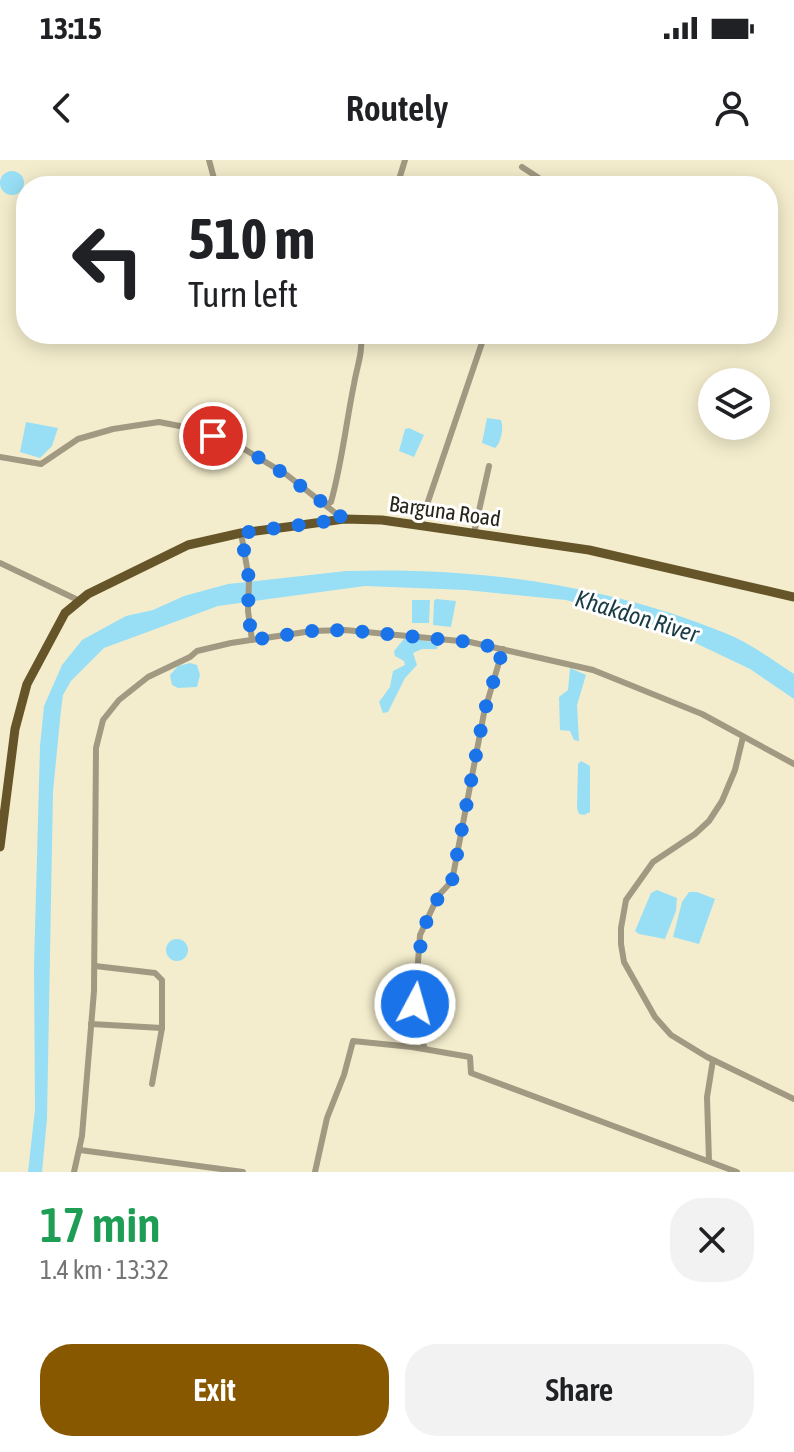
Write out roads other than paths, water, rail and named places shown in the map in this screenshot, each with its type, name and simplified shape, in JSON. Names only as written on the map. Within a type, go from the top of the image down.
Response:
[{"type":"main road","name":"Barguna Road","points":[[0,847],[15,729],[27,684],[65,613],[78,600],[188,545],[241,533],[344,519],[382,520],[589,550],[794,597]]},
{"type":"street","points":[[522,167],[536,176]]},
{"type":"street","points":[[326,505],[331,502],[338,477],[354,381],[362,355],[361,344]]},
{"type":"street","points":[[420,525],[482,344]]},
{"type":"street","points":[[0,457],[41,464],[78,439],[113,429],[159,422],[190,428],[236,444],[287,475],[344,519]]},
{"type":"street","points":[[474,533],[489,466]]},
{"type":"street","points":[[241,533],[249,579],[252,640]]},
{"type":"street","points":[[0,563],[78,600]]},
{"type":"street","points":[[74,1172],[80,1150],[95,966],[96,748],[103,720],[119,700],[167,666],[210,647],[312,631],[345,630],[470,642],[593,670],[702,714],[794,764]]},
{"type":"street","points":[[425,1049],[414,1017],[420,935],[438,896],[452,881],[484,713],[503,649]]},
{"type":"street","points":[[743,737],[735,770],[722,801],[709,821],[653,862],[626,900],[621,928],[624,962],[655,1017],[671,1035],[713,1060],[794,1099]]},
{"type":"street","points":[[95,966],[155,973],[162,980],[162,1028],[152,1084]]},
{"type":"street","points":[[91,1024],[162,1028]]},
{"type":"street","points":[[315,1172],[327,1118],[344,1075],[352,1042],[470,1057],[469,1071],[473,1074],[737,1172]]},
{"type":"street","points":[[709,1161],[707,1097],[713,1060]]},
{"type":"street","points":[[80,1150],[243,1172]]},
{"type":"water","points":[[17,171],[22,176],[16,176],[16,195],[3,192],[0,178],[3,174]]},
{"type":"water","points":[[487,418],[501,420],[501,435],[495,448],[482,443]]},
{"type":"water","points":[[26,422],[58,428],[52,446],[40,458],[20,452]]},
{"type":"water","points":[[405,429],[424,435],[414,457],[399,451]]},
{"type":"water","name":"Khakdon River","points":[[346,571],[491,576],[539,582],[633,602],[725,633],[752,646],[794,674],[794,699],[750,669],[664,628],[566,600],[466,590],[365,586],[218,606],[104,648],[71,681],[63,695],[53,792],[47,1119],[42,1172],[28,1172],[35,1109],[34,966],[40,746],[44,706],[62,665],[82,640],[126,616],[153,610],[184,596],[228,584]]},
{"type":"water","points":[[436,599],[456,601],[451,627],[433,625]]},
{"type":"water","points":[[412,600],[430,600],[429,623],[412,623]]},
{"type":"water","points":[[408,638],[438,643],[437,649],[422,649],[413,653],[417,665],[405,678],[388,712],[383,713],[379,702],[390,687],[393,671],[405,665],[394,651]]},
{"type":"water","points":[[197,665],[200,675],[197,687],[178,688],[172,685],[170,675],[178,666]]},
{"type":"water","points":[[570,668],[586,675],[577,705],[579,741],[574,740],[570,731],[560,730],[559,697],[568,690]]},
{"type":"water","points":[[581,761],[590,766],[590,812],[584,815],[579,814],[577,808],[578,764]]},
{"type":"water","points":[[657,890],[677,898],[676,911],[665,939],[635,931],[651,893]]},
{"type":"water","points":[[689,892],[715,899],[699,944],[673,937],[682,902]]},
{"type":"water","points":[[177,939],[185,942],[188,950],[185,958],[177,961],[169,958],[166,950],[169,942]]}]
